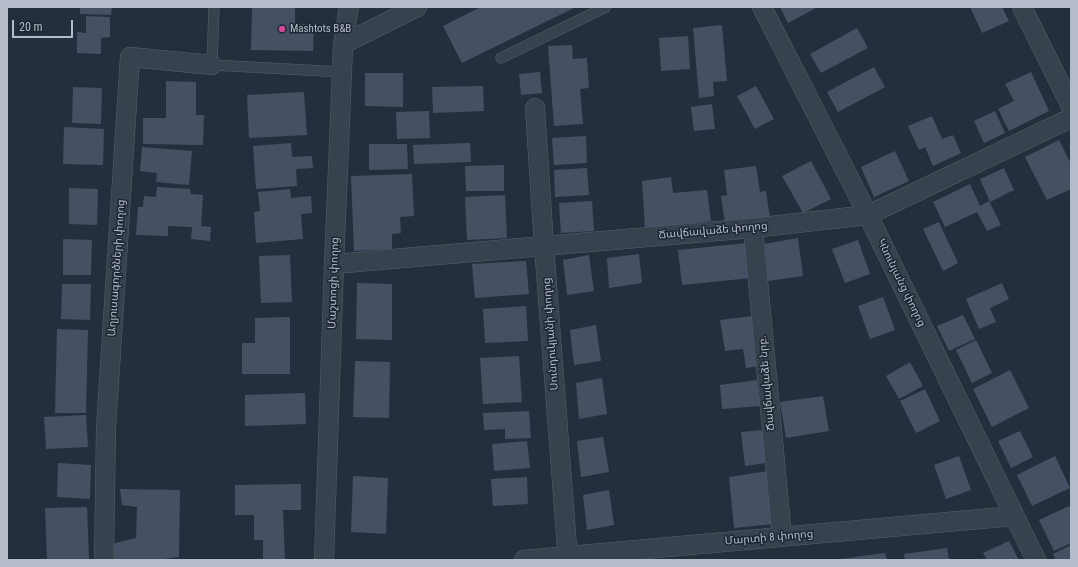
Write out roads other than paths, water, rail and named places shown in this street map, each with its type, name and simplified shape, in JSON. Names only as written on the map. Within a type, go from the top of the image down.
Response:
[{"type":"street","name":"Մաշտոցի փողոց","points":[[324,560],[343,44],[349,7]]},
{"type":"street","points":[[343,44],[417,7]]},
{"type":"street","name":"Կնունյանց փողոց","points":[[762,7],[868,215],[1036,560]]},
{"type":"street","points":[[1022,7],[1071,106]]},
{"type":"street","name":"Աղյուսագործների փողոց","points":[[104,560],[106,428],[130,57],[212,65]]},
{"type":"street","name":"Սունդուկյանի փողոց","points":[[535,108],[567,558]]},
{"type":"street","name":"Ճավճավաձե փողոց","points":[[334,264],[753,228],[868,215],[1071,118]]},
{"type":"street","name":"Ճավճավաձե նրբ.","points":[[753,228],[782,537]]},
{"type":"street","name":"Մարտի 8 փողոց","points":[[524,560],[567,558],[1014,516]]},
{"type":"lane","points":[[214,7],[212,65],[342,72]]},
{"type":"lane","points":[[501,58],[606,7]]},
{"type":"place","name":"Mashtots B&B","points":[[282,29]]}]
